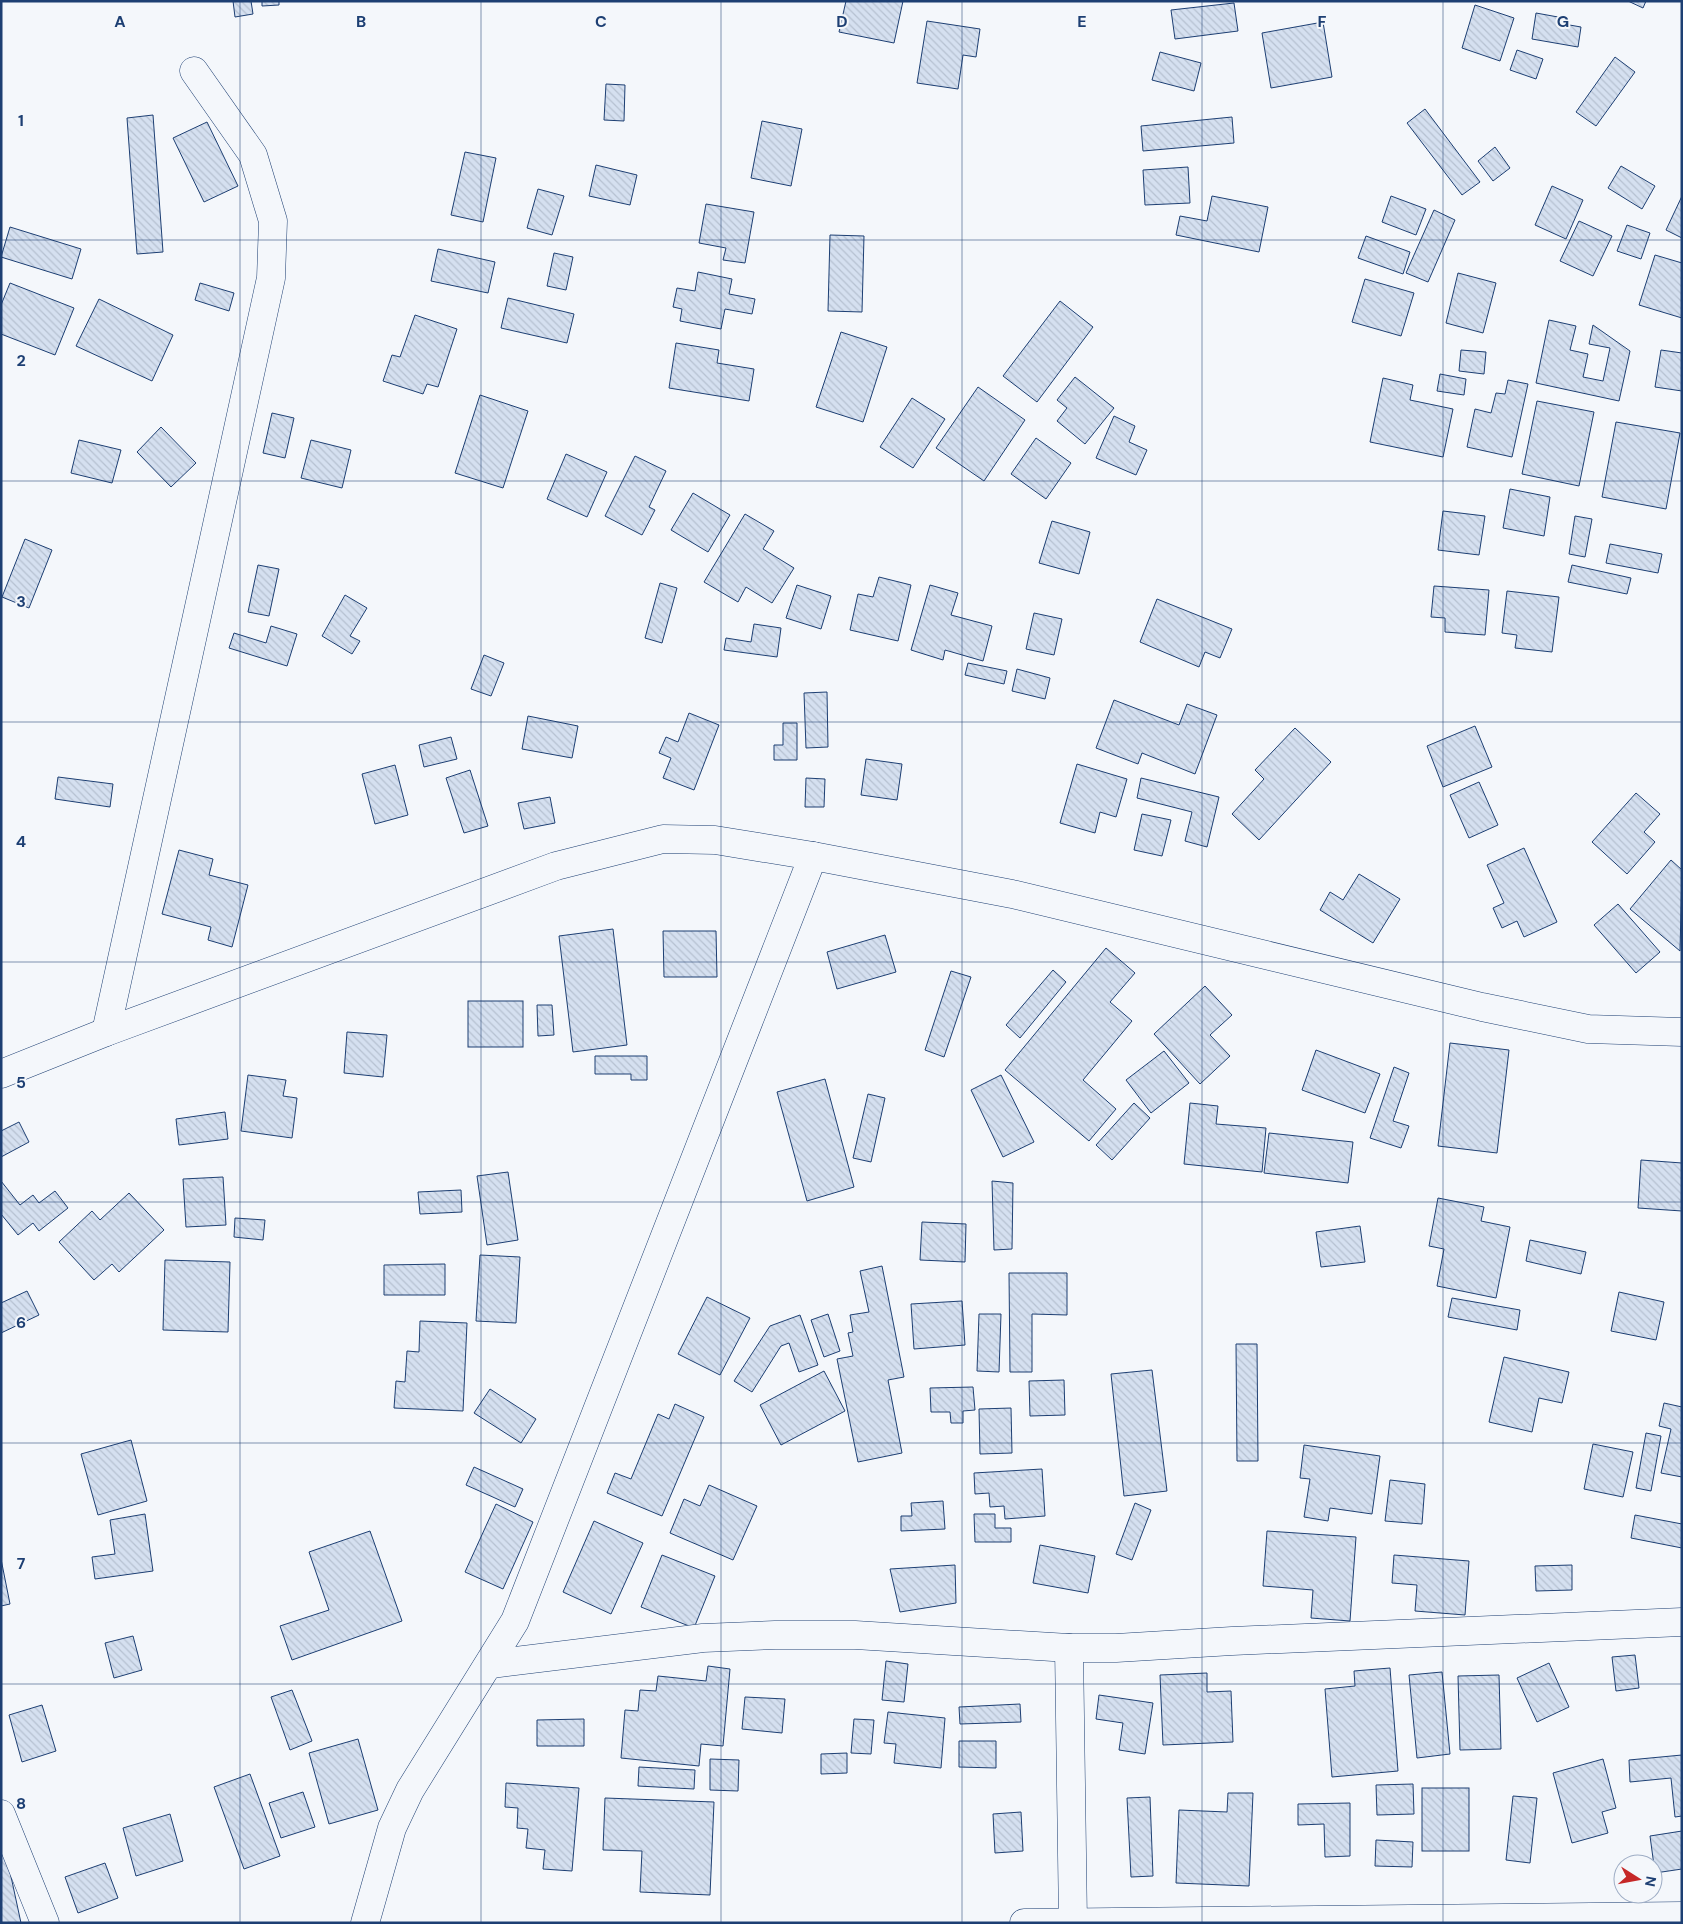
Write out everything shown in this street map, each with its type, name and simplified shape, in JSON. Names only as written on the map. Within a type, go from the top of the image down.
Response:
[{"type":"street","points":[[106,1032],[271,278],[273,221],[252,155],[194,71]]},
{"type":"street","points":[[1,1074],[106,1032],[556,866],[663,839],[715,840],[813,856],[1012,894],[1482,1007],[1588,1029],[1682,1032]]},
{"type":"street","points":[[365,1923],[392,1828],[410,1790],[491,1664],[515,1621],[813,856]]},
{"type":"street","points":[[491,1664],[702,1638],[775,1635],[855,1635],[1069,1648],[1116,1648],[1232,1641],[1682,1622]]},
{"type":"street","points":[[1069,1648],[1073,1922]]},
{"type":"street","points":[[1,1814],[45,1923]]},
{"type":"street","points":[[1024,1923],[1682,1916]]},
{"type":"building","points":[[233,1],[251,1],[253,14],[235,17]]},
{"type":"building","points":[[262,1],[279,1],[279,5],[262,6]]},
{"type":"building","points":[[846,1],[903,1],[894,43],[839,32]]},
{"type":"building","points":[[1628,1],[1646,1],[1643,8]]},
{"type":"building","points":[[1234,3],[1238,31],[1175,39],[1171,10]]},
{"type":"building","points":[[1475,5],[1514,18],[1500,61],[1462,48]]},
{"type":"building","points":[[1536,13],[1558,17],[1558,23],[1581,27],[1578,47],[1532,39]]},
{"type":"building","points":[[927,21],[980,29],[976,57],[963,55],[958,89],[917,83]]},
{"type":"building","points":[[1323,22],[1332,77],[1271,88],[1262,33]]},
{"type":"building","points":[[1517,50],[1543,59],[1536,79],[1510,70]]},
{"type":"building","points":[[1160,52],[1201,63],[1194,91],[1152,80]]},
{"type":"building","points":[[1615,57],[1635,72],[1596,126],[1576,112]]},
{"type":"building","points":[[606,84],[625,85],[624,121],[604,120]]},
{"type":"building","points":[[1425,109],[1480,182],[1462,195],[1407,123]]},
{"type":"building","points":[[153,115],[163,252],[137,254],[127,118]]},
{"type":"building","points":[[1232,117],[1234,143],[1143,151],[1141,126]]},
{"type":"building","points":[[762,121],[802,129],[791,186],[751,178]]},
{"type":"building","points":[[207,122],[238,186],[204,202],[173,138]]},
{"type":"building","points":[[1495,147],[1510,168],[1493,181],[1478,161]]},
{"type":"building","points":[[465,152],[496,158],[483,222],[451,215]]},
{"type":"building","points":[[596,165],[637,175],[630,205],[589,196]]},
{"type":"building","points":[[1621,166],[1655,186],[1642,209],[1608,188]]},
{"type":"building","points":[[1188,167],[1190,203],[1145,205],[1143,170]]},
{"type":"building","points":[[1552,186],[1583,200],[1566,239],[1535,225]]},
{"type":"building","points":[[538,189],[564,196],[552,235],[527,228]]},
{"type":"building","points":[[1212,196],[1268,207],[1259,252],[1176,235],[1180,216],[1207,221]]},
{"type":"building","points":[[1391,196],[1426,209],[1416,235],[1382,222]]},
{"type":"building","points":[[1682,196],[1682,238],[1666,230]]},
{"type":"building","points":[[706,204],[754,212],[745,263],[723,260],[726,248],[699,243]]},
{"type":"building","points":[[1434,210],[1455,220],[1428,282],[1406,273]]},
{"type":"building","points":[[1579,221],[1612,236],[1593,276],[1560,261]]},
{"type":"building","points":[[1627,225],[1650,233],[1641,259],[1617,251]]},
{"type":"building","points":[[10,227],[81,249],[72,279],[1,257]]},
{"type":"building","points":[[830,235],[864,236],[862,312],[828,311]]},
{"type":"building","points":[[1366,236],[1410,252],[1403,274],[1358,258]]},
{"type":"building","points":[[438,249],[495,262],[488,293],[431,281]]},
{"type":"building","points":[[554,253],[573,257],[566,290],[547,286]]},
{"type":"building","points":[[1655,255],[1682,263],[1682,318],[1639,305]]},
{"type":"building","points":[[698,272],[732,279],[729,294],[755,299],[752,314],[725,309],[721,329],[680,321],[682,309],[673,307],[677,288],[695,291]]},
{"type":"building","points":[[1458,273],[1496,283],[1483,333],[1446,323]]},
{"type":"building","points":[[1365,279],[1414,293],[1401,336],[1352,322]]},
{"type":"building","points":[[10,283],[74,308],[55,355],[1,334],[1,305]]},
{"type":"building","points":[[200,283],[234,293],[229,311],[195,300]]},
{"type":"building","points":[[508,298],[574,314],[567,343],[501,328]]},
{"type":"building","points":[[99,299],[173,335],[152,381],[76,346]]},
{"type":"building","points":[[1060,301],[1093,327],[1037,402],[1003,376]]},
{"type":"building","points":[[415,315],[457,329],[438,387],[427,384],[423,394],[383,381],[392,355],[400,357]]},
{"type":"building","points":[[1549,320],[1576,326],[1570,350],[1588,354],[1583,377],[1603,381],[1610,348],[1589,344],[1593,325],[1630,351],[1619,401],[1536,383]]},
{"type":"building","points":[[841,332],[887,347],[863,422],[816,407]]},
{"type":"building","points":[[676,343],[719,350],[717,363],[754,369],[749,401],[669,388]]},
{"type":"building","points":[[1461,350],[1486,352],[1484,374],[1459,371]]},
{"type":"building","points":[[1661,350],[1682,353],[1682,391],[1655,387]]},
{"type":"building","points":[[1440,374],[1466,379],[1464,395],[1437,391]]},
{"type":"building","points":[[1075,377],[1114,408],[1085,444],[1057,421],[1067,408],[1057,400]]},
{"type":"building","points":[[1383,378],[1413,385],[1410,400],[1453,409],[1443,457],[1370,442]]},
{"type":"building","points":[[1508,380],[1528,384],[1512,457],[1467,447],[1475,409],[1491,413],[1496,393],[1505,394]]},
{"type":"building","points":[[978,387],[1025,420],[984,481],[936,448]]},
{"type":"building","points":[[480,395],[528,411],[503,488],[455,473]]},
{"type":"building","points":[[912,398],[945,419],[913,468],[880,447]]},
{"type":"building","points":[[1537,401],[1594,412],[1579,486],[1522,474]]},
{"type":"building","points":[[272,413],[294,418],[285,458],[263,453]]},
{"type":"building","points":[[1114,416],[1135,426],[1129,442],[1147,450],[1136,475],[1096,458]]},
{"type":"building","points":[[1616,422],[1680,433],[1666,509],[1602,497]]},
{"type":"building","points":[[161,427],[196,463],[171,487],[137,452]]},
{"type":"building","points":[[1036,438],[1071,463],[1046,499],[1011,474]]},
{"type":"building","points":[[79,440],[121,450],[112,483],[71,473]]},
{"type":"building","points":[[311,440],[351,450],[342,488],[301,478]]},
{"type":"building","points":[[566,454],[607,472],[587,517],[547,499]]},
{"type":"building","points":[[635,456],[666,471],[649,507],[655,510],[642,535],[605,516]]},
{"type":"building","points":[[1510,489],[1550,497],[1544,536],[1503,528]]},
{"type":"building","points":[[693,493],[730,515],[708,552],[671,530]]},
{"type":"building","points":[[1443,511],[1485,516],[1479,555],[1438,550]]},
{"type":"building","points":[[745,514],[774,531],[763,549],[794,568],[772,603],[746,587],[738,602],[704,582]]},
{"type":"building","points":[[1575,516],[1592,519],[1585,557],[1569,554]]},
{"type":"building","points":[[1052,521],[1090,532],[1079,574],[1039,563]]},
{"type":"building","points":[[25,539],[52,550],[29,608],[2,597]]},
{"type":"building","points":[[1610,544],[1662,554],[1658,573],[1606,563]]},
{"type":"building","points":[[258,565],[279,569],[269,616],[248,612]]},
{"type":"building","points":[[1572,565],[1631,578],[1627,594],[1568,582]]},
{"type":"building","points":[[879,577],[911,585],[898,641],[850,630],[858,594],[873,597]]},
{"type":"building","points":[[660,583],[677,588],[662,643],[645,638]]},
{"type":"building","points":[[797,585],[831,596],[821,629],[786,618]]},
{"type":"building","points":[[930,585],[958,593],[951,615],[992,626],[983,661],[945,650],[943,660],[911,650]]},
{"type":"building","points":[[1434,586],[1489,590],[1485,635],[1445,632],[1445,618],[1431,617]]},
{"type":"building","points":[[1507,591],[1559,597],[1552,652],[1515,648],[1517,635],[1502,633]]},
{"type":"building","points":[[345,595],[367,608],[350,636],[360,641],[352,654],[322,636]]},
{"type":"building","points":[[1157,599],[1232,629],[1220,658],[1205,652],[1199,667],[1140,642]]},
{"type":"building","points":[[1034,613],[1062,619],[1054,655],[1026,649]]},
{"type":"building","points":[[754,624],[781,628],[777,657],[724,650],[726,638],[751,642]]},
{"type":"building","points":[[271,626],[297,634],[287,666],[229,648],[234,633],[266,643]]},
{"type":"building","points":[[484,655],[504,663],[491,696],[471,689]]},
{"type":"building","points":[[968,663],[1007,671],[1004,684],[965,675]]},
{"type":"building","points":[[1017,669],[1050,678],[1045,699],[1012,691]]},
{"type":"building","points":[[827,692],[828,747],[806,748],[804,693]]},
{"type":"building","points":[[1114,700],[1179,725],[1187,704],[1217,715],[1195,774],[1142,753],[1138,764],[1096,748]]},
{"type":"building","points":[[689,713],[719,725],[694,790],[663,778],[671,758],[659,753],[666,737],[678,742]]},
{"type":"building","points":[[528,716],[578,726],[572,758],[522,749]]},
{"type":"building","points":[[783,723],[797,723],[797,760],[774,760],[774,745],[783,745]]},
{"type":"building","points":[[1475,726],[1492,767],[1443,787],[1427,746]]},
{"type":"building","points":[[1295,728],[1331,762],[1259,840],[1232,814],[1264,779],[1255,770]]},
{"type":"building","points":[[451,737],[457,759],[424,767],[419,745]]},
{"type":"building","points":[[866,759],[902,764],[897,800],[861,795]]},
{"type":"building","points":[[1077,764],[1127,779],[1116,817],[1100,812],[1095,833],[1060,823]]},
{"type":"building","points":[[395,765],[408,815],[375,824],[362,774]]},
{"type":"building","points":[[470,770],[488,826],[464,833],[446,778]]},
{"type":"building","points":[[58,777],[113,784],[110,807],[55,799]]},
{"type":"building","points":[[806,778],[825,779],[824,807],[805,807]]},
{"type":"building","points":[[1141,778],[1219,797],[1207,847],[1185,841],[1192,812],[1137,798]]},
{"type":"building","points":[[1479,782],[1498,825],[1469,838],[1450,795]]},
{"type":"building","points":[[1636,793],[1660,814],[1644,832],[1655,842],[1627,874],[1592,842]]},
{"type":"building","points":[[550,797],[555,823],[524,829],[518,803]]},
{"type":"building","points":[[1142,814],[1171,820],[1162,856],[1134,850]]},
{"type":"building","points":[[1524,848],[1557,922],[1524,937],[1517,921],[1502,928],[1493,908],[1504,903],[1487,865]]},
{"type":"building","points":[[179,850],[213,859],[209,875],[248,885],[232,947],[208,940],[211,927],[162,914]]},
{"type":"building","points":[[1671,860],[1682,870],[1680,951],[1630,909]]},
{"type":"building","points":[[1359,874],[1400,899],[1373,943],[1320,910],[1330,892],[1343,900]]},
{"type":"building","points":[[1618,904],[1660,952],[1636,973],[1594,925]]},
{"type":"building","points":[[613,929],[627,1045],[573,1052],[559,936]]},
{"type":"building","points":[[663,931],[716,931],[717,977],[664,977]]},
{"type":"building","points":[[885,935],[896,972],[837,989],[827,952]]},
{"type":"building","points":[[1106,948],[1135,973],[1110,1002],[1132,1021],[1083,1080],[1116,1109],[1089,1141],[1005,1070]]},
{"type":"building","points":[[1053,970],[1066,982],[1020,1038],[1006,1025]]},
{"type":"building","points":[[951,971],[971,977],[944,1057],[925,1050]]},
{"type":"building","points":[[1205,986],[1232,1015],[1210,1035],[1230,1056],[1200,1084],[1154,1034]]},
{"type":"building","points":[[468,1001],[523,1001],[523,1047],[468,1047]]},
{"type":"building","points":[[537,1005],[552,1005],[554,1035],[538,1036]]},
{"type":"building","points":[[347,1032],[387,1035],[383,1077],[344,1073]]},
{"type":"building","points":[[1450,1043],[1509,1050],[1497,1153],[1438,1146]]},
{"type":"building","points":[[1316,1050],[1380,1074],[1365,1113],[1302,1090]]},
{"type":"building","points":[[1164,1051],[1189,1083],[1151,1113],[1126,1080]]},
{"type":"building","points":[[595,1056],[647,1056],[647,1080],[631,1080],[631,1074],[595,1074]]},
{"type":"building","points":[[1394,1067],[1409,1073],[1393,1121],[1409,1126],[1401,1148],[1370,1138]]},
{"type":"building","points":[[248,1075],[286,1080],[283,1096],[297,1098],[292,1138],[241,1131]]},
{"type":"building","points":[[1001,1075],[1034,1142],[1003,1157],[971,1090]]},
{"type":"building","points":[[825,1079],[854,1187],[807,1201],[777,1092]]},
{"type":"building","points":[[868,1094],[885,1098],[871,1162],[853,1158]]},
{"type":"building","points":[[1134,1103],[1150,1118],[1112,1160],[1096,1145]]},
{"type":"building","points":[[1190,1103],[1218,1106],[1216,1124],[1266,1128],[1262,1172],[1184,1164]]},
{"type":"building","points":[[225,1112],[228,1139],[179,1145],[176,1119]]},
{"type":"building","points":[[19,1122],[29,1142],[1,1157],[1,1131]]},
{"type":"building","points":[[1269,1133],[1353,1142],[1348,1183],[1264,1173]]},
{"type":"building","points":[[1641,1160],[1682,1163],[1682,1211],[1638,1208]]},
{"type":"building","points":[[508,1172],[518,1240],[487,1245],[477,1176]]},
{"type":"building","points":[[223,1177],[226,1225],[186,1227],[183,1179]]},
{"type":"building","points":[[1,1181],[20,1205],[33,1195],[39,1203],[55,1191],[68,1208],[39,1231],[33,1223],[18,1235],[1,1214]]},
{"type":"building","points":[[992,1181],[1013,1183],[1012,1249],[994,1250]]},
{"type":"building","points":[[461,1190],[462,1212],[420,1214],[418,1192]]},
{"type":"building","points":[[129,1193],[164,1230],[119,1272],[112,1264],[94,1280],[59,1242],[92,1211],[100,1220]]},
{"type":"building","points":[[1438,1198],[1484,1207],[1481,1221],[1510,1227],[1496,1298],[1437,1286],[1444,1249],[1429,1246]]},
{"type":"building","points":[[235,1218],[265,1220],[263,1240],[234,1237]]},
{"type":"building","points":[[922,1222],[966,1224],[965,1262],[920,1260]]},
{"type":"building","points":[[1360,1226],[1365,1262],[1321,1267],[1316,1232]]},
{"type":"building","points":[[1530,1240],[1586,1252],[1581,1274],[1526,1261]]},
{"type":"building","points":[[480,1255],[520,1257],[516,1323],[476,1321]]},
{"type":"building","points":[[165,1260],[230,1262],[228,1332],[163,1330]]},
{"type":"building","points":[[445,1264],[445,1295],[384,1295],[384,1265]]},
{"type":"building","points":[[882,1266],[904,1377],[888,1380],[902,1453],[858,1462],[837,1359],[853,1356],[848,1333],[853,1332],[850,1315],[869,1312],[860,1271]]},
{"type":"building","points":[[1009,1273],[1067,1273],[1067,1315],[1032,1314],[1032,1372],[1010,1372]]},
{"type":"building","points":[[27,1291],[39,1315],[1,1333],[1,1303]]},
{"type":"building","points":[[1619,1292],[1664,1302],[1656,1340],[1611,1331]]},
{"type":"building","points":[[707,1297],[750,1318],[720,1375],[678,1354]]},
{"type":"building","points":[[1452,1298],[1520,1310],[1517,1330],[1448,1317]]},
{"type":"building","points":[[962,1301],[965,1345],[914,1349],[911,1304]]},
{"type":"building","points":[[828,1314],[840,1351],[824,1357],[811,1320]]},
{"type":"building","points":[[979,1314],[1001,1314],[999,1372],[977,1371]]},
{"type":"building","points":[[800,1315],[818,1365],[799,1372],[789,1343],[781,1346],[752,1392],[734,1381],[770,1326]]},
{"type":"building","points":[[420,1321],[467,1323],[463,1411],[394,1408],[396,1381],[405,1382],[407,1351],[419,1352]]},
{"type":"building","points":[[1236,1344],[1257,1344],[1258,1461],[1237,1461]]},
{"type":"building","points":[[1504,1357],[1569,1372],[1562,1403],[1539,1398],[1532,1432],[1489,1422]]},
{"type":"building","points":[[1152,1370],[1167,1491],[1124,1496],[1111,1374]]},
{"type":"building","points":[[824,1371],[845,1411],[781,1445],[760,1405]]},
{"type":"building","points":[[1064,1380],[1065,1415],[1030,1416],[1029,1381]]},
{"type":"building","points":[[973,1387],[975,1410],[963,1411],[963,1423],[951,1423],[950,1412],[931,1412],[930,1388]]},
{"type":"building","points":[[490,1389],[536,1419],[521,1443],[474,1413]]},
{"type":"building","points":[[1664,1403],[1682,1407],[1682,1477],[1661,1473],[1671,1429],[1659,1426]]},
{"type":"building","points":[[675,1404],[704,1417],[662,1516],[607,1493],[615,1473],[631,1479],[658,1414],[669,1419]]},
{"type":"building","points":[[1011,1408],[1012,1453],[980,1454],[979,1409]]},
{"type":"building","points":[[1646,1433],[1661,1436],[1651,1491],[1636,1488]]},
{"type":"building","points":[[131,1440],[147,1501],[98,1515],[81,1454]]},
{"type":"building","points":[[1593,1444],[1633,1452],[1623,1497],[1584,1489]]},
{"type":"building","points":[[1304,1445],[1380,1456],[1372,1514],[1330,1508],[1328,1521],[1304,1517],[1310,1479],[1300,1478]]},
{"type":"building","points":[[474,1467],[523,1489],[515,1507],[466,1485]]},
{"type":"building","points":[[1042,1469],[1045,1516],[1005,1519],[1004,1506],[990,1507],[989,1493],[975,1494],[974,1473]]},
{"type":"building","points":[[1390,1480],[1425,1484],[1422,1524],[1385,1521]]},
{"type":"building","points":[[709,1485],[757,1506],[733,1560],[670,1533],[684,1499],[700,1506]]},
{"type":"building","points":[[943,1501],[945,1529],[901,1531],[901,1516],[912,1516],[911,1503]]},
{"type":"building","points":[[1135,1503],[1151,1510],[1132,1560],[1116,1554]]},
{"type":"building","points":[[496,1504],[533,1522],[503,1589],[465,1572]]},
{"type":"building","points":[[145,1514],[153,1571],[95,1579],[92,1557],[115,1554],[110,1520]]},
{"type":"building","points":[[974,1514],[995,1514],[995,1528],[1011,1528],[1011,1542],[975,1542]]},
{"type":"building","points":[[1635,1515],[1682,1524],[1682,1548],[1631,1538]]},
{"type":"building","points":[[594,1521],[643,1543],[611,1614],[563,1592]]},
{"type":"building","points":[[370,1531],[402,1621],[292,1660],[280,1626],[329,1610],[309,1552]]},
{"type":"building","points":[[1267,1531],[1356,1537],[1350,1621],[1311,1618],[1313,1590],[1263,1586]]},
{"type":"building","points":[[1040,1545],[1095,1556],[1088,1593],[1033,1583]]},
{"type":"building","points":[[662,1555],[715,1576],[694,1628],[641,1607]]},
{"type":"building","points":[[1394,1555],[1469,1561],[1465,1615],[1415,1611],[1417,1585],[1392,1583]]},
{"type":"building","points":[[1,1559],[10,1604],[1,1606]]},
{"type":"building","points":[[955,1565],[956,1603],[900,1612],[890,1569]]},
{"type":"building","points":[[1572,1565],[1572,1590],[1536,1591],[1535,1566]]},
{"type":"building","points":[[133,1636],[142,1670],[114,1678],[105,1643]]},
{"type":"building","points":[[1635,1655],[1639,1688],[1616,1691],[1612,1657]]},
{"type":"building","points":[[886,1661],[908,1664],[904,1702],[882,1700]]},
{"type":"building","points":[[1549,1663],[1569,1707],[1537,1722],[1517,1678]]},
{"type":"building","points":[[708,1666],[730,1669],[723,1746],[701,1744],[699,1766],[621,1758],[625,1710],[638,1711],[640,1690],[656,1691],[658,1676],[706,1681]]},
{"type":"building","points":[[1390,1668],[1398,1771],[1332,1777],[1325,1689],[1355,1686],[1354,1671]]},
{"type":"building","points":[[1442,1672],[1450,1754],[1417,1758],[1409,1675]]},
{"type":"building","points":[[1207,1673],[1207,1692],[1231,1691],[1233,1742],[1163,1745],[1160,1675]]},
{"type":"building","points":[[1499,1675],[1501,1749],[1460,1750],[1458,1676]]},
{"type":"building","points":[[292,1690],[312,1741],[290,1750],[271,1697]]},
{"type":"building","points":[[1099,1695],[1153,1703],[1145,1754],[1119,1750],[1123,1723],[1096,1719]]},
{"type":"building","points":[[745,1697],[785,1699],[782,1733],[742,1729]]},
{"type":"building","points":[[1020,1704],[1021,1722],[960,1724],[959,1707]]},
{"type":"building","points":[[42,1705],[56,1751],[22,1762],[9,1715]]},
{"type":"building","points":[[888,1712],[945,1718],[941,1768],[894,1763],[896,1744],[884,1743]]},
{"type":"building","points":[[584,1719],[584,1746],[537,1746],[537,1720]]},
{"type":"building","points":[[854,1719],[874,1720],[871,1754],[851,1753]]},
{"type":"building","points":[[358,1739],[378,1810],[329,1824],[309,1753]]},
{"type":"building","points":[[959,1741],[996,1741],[996,1768],[959,1767]]},
{"type":"building","points":[[847,1753],[847,1773],[821,1774],[821,1754]]},
{"type":"building","points":[[1682,1755],[1682,1816],[1675,1817],[1671,1778],[1630,1782],[1629,1760]]},
{"type":"building","points":[[710,1759],[739,1760],[738,1791],[710,1790]]},
{"type":"building","points":[[1603,1759],[1616,1808],[1602,1812],[1608,1833],[1572,1843],[1553,1773]]},
{"type":"building","points":[[639,1767],[695,1770],[694,1789],[638,1786]]},
{"type":"building","points":[[250,1774],[280,1856],[244,1869],[214,1787]]},
{"type":"building","points":[[506,1783],[579,1788],[572,1871],[543,1869],[545,1850],[526,1848],[528,1829],[517,1828],[518,1808],[505,1807]]},
{"type":"building","points":[[1413,1784],[1414,1814],[1377,1815],[1376,1785]]},
{"type":"building","points":[[1422,1788],[1469,1788],[1469,1851],[1422,1851]]},
{"type":"building","points":[[303,1792],[315,1827],[281,1838],[269,1803]]},
{"type":"building","points":[[1228,1793],[1253,1793],[1249,1886],[1176,1883],[1179,1810],[1227,1812]]},
{"type":"building","points":[[1513,1796],[1537,1798],[1530,1863],[1506,1860]]},
{"type":"building","points":[[1150,1797],[1153,1876],[1131,1877],[1127,1798]]},
{"type":"building","points":[[605,1798],[714,1802],[710,1895],[640,1892],[642,1851],[603,1850]]},
{"type":"building","points":[[1350,1803],[1350,1856],[1325,1857],[1324,1824],[1298,1825],[1298,1804]]},
{"type":"building","points":[[1021,1812],[1023,1851],[995,1853],[993,1814]]},
{"type":"building","points":[[170,1814],[183,1861],[136,1876],[123,1828]]},
{"type":"building","points":[[1682,1831],[1682,1869],[1663,1872],[1663,1854],[1652,1854],[1650,1836]]},
{"type":"building","points":[[1376,1840],[1413,1842],[1412,1867],[1375,1866]]},
{"type":"building","points":[[4,1844],[21,1923],[1,1923],[1,1845]]},
{"type":"building","points":[[105,1863],[118,1898],[78,1913],[65,1877]]}]
